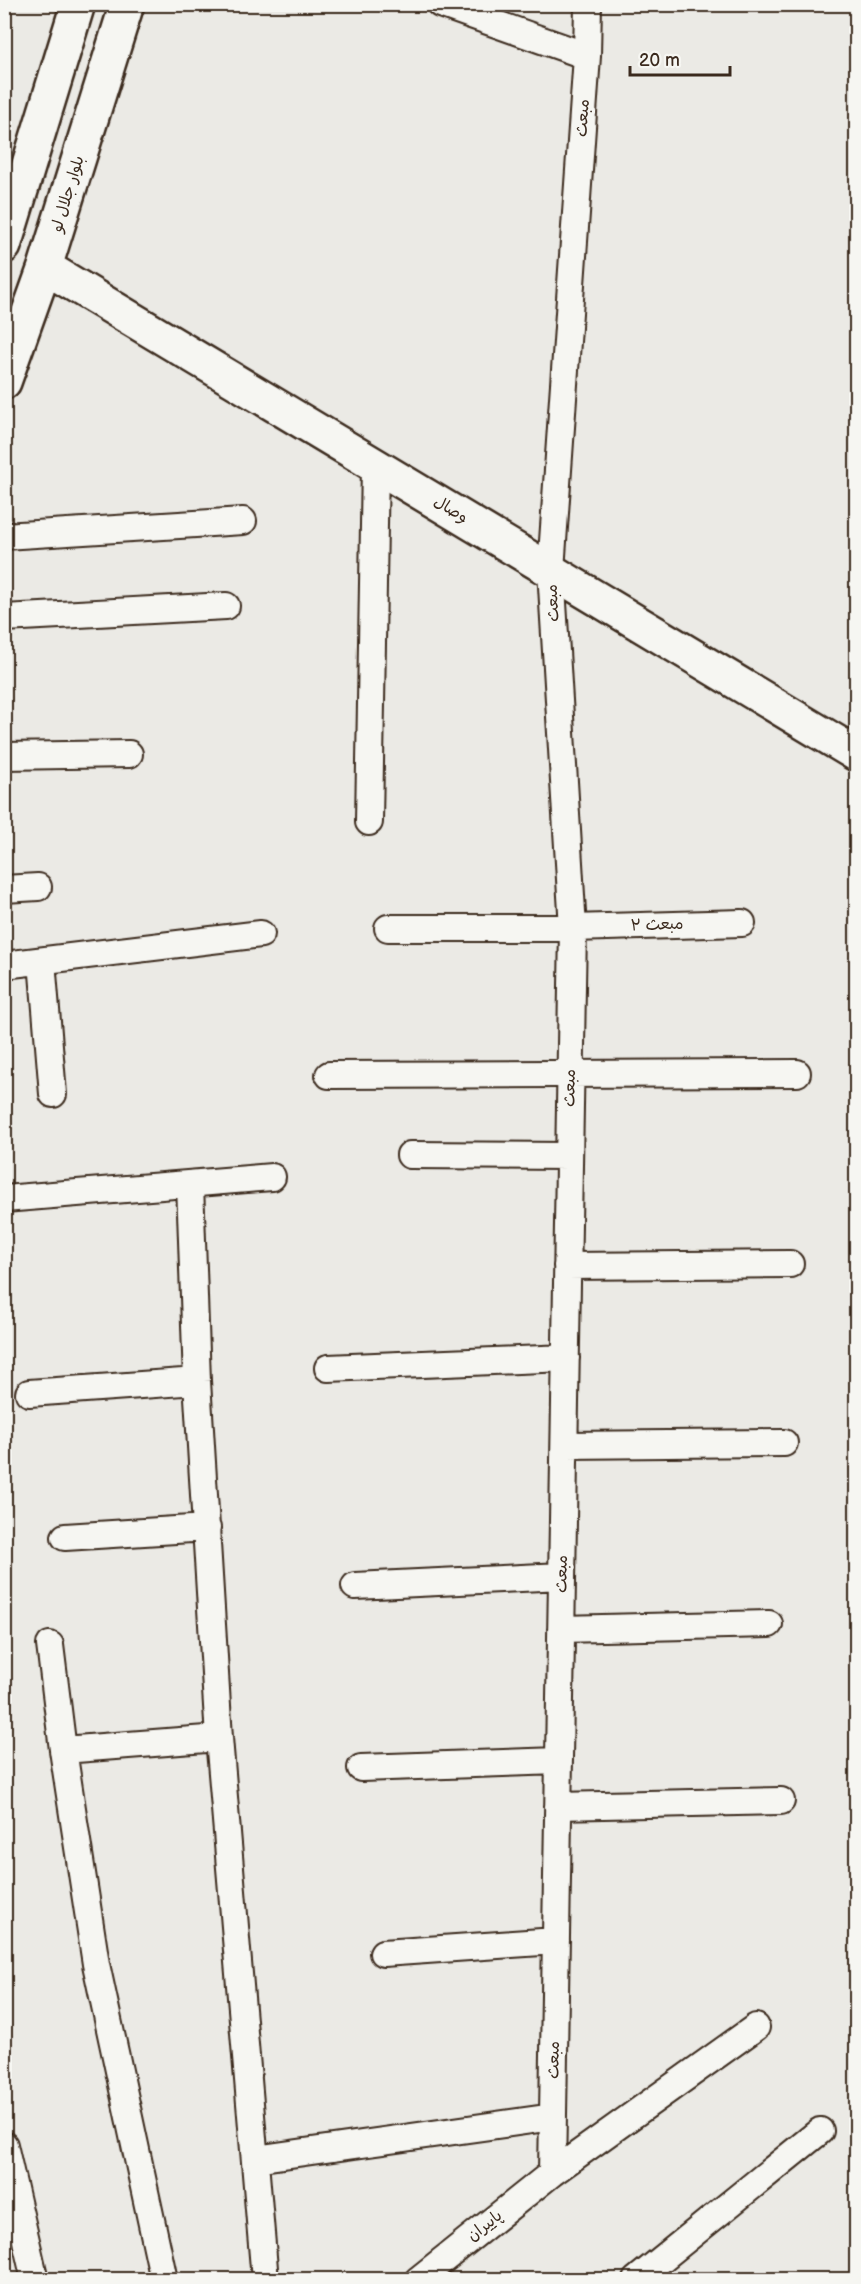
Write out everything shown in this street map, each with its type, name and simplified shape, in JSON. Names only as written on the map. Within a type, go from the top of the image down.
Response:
[{"type":"street","points":[[5,243],[78,4]]},
{"type":"street","name":"بلوار جلال لو","points":[[4,381],[45,267],[127,4]]},
{"type":"street","points":[[440,4],[587,56]]},
{"type":"street","name":"مبعث","points":[[552,2173],[573,928],[551,570],[587,56],[588,4]]},
{"type":"street","name":"وصال","points":[[45,267],[856,754]]},
{"type":"street","points":[[369,822],[375,465]]},
{"type":"street","points":[[4,536],[243,521]]},
{"type":"street","points":[[4,618],[226,606]]},
{"type":"street","points":[[4,756],[129,754]]},
{"type":"street","points":[[4,889],[38,886]]},
{"type":"street","name":"مبعث ۲","points":[[388,928],[573,928],[742,922]]},
{"type":"street","points":[[4,965],[261,934]]},
{"type":"street","points":[[42,961],[53,1094]]},
{"type":"street","points":[[329,1075],[797,1073]]},
{"type":"street","points":[[410,1155],[569,1156]]},
{"type":"street","points":[[4,1199],[272,1178]]},
{"type":"street","points":[[190,1184],[197,1381],[219,1738],[265,2280]]},
{"type":"street","points":[[567,1266],[790,1264]]},
{"type":"street","points":[[328,1368],[566,1358]]},
{"type":"street","points":[[29,1393],[197,1381]]},
{"type":"street","points":[[564,1445],[784,1443]]},
{"type":"street","points":[[65,1537],[207,1528]]},
{"type":"street","points":[[355,1586],[562,1576]]},
{"type":"street","points":[[561,1629],[769,1624]]},
{"type":"street","points":[[50,1645],[63,1750],[96,1964],[164,2280]]},
{"type":"street","points":[[63,1750],[219,1738]]},
{"type":"street","points":[[361,1768],[559,1761]]},
{"type":"street","points":[[558,1806],[781,1801]]},
{"type":"street","points":[[383,1953],[556,1941]]},
{"type":"street","name":"پاییران","points":[[418,2280],[552,2173],[756,2027]]},
{"type":"street","points":[[255,2159],[553,2117]]},
{"type":"street","points":[[636,2280],[820,2131]]},
{"type":"street","points":[[4,2145],[36,2280]]}]
